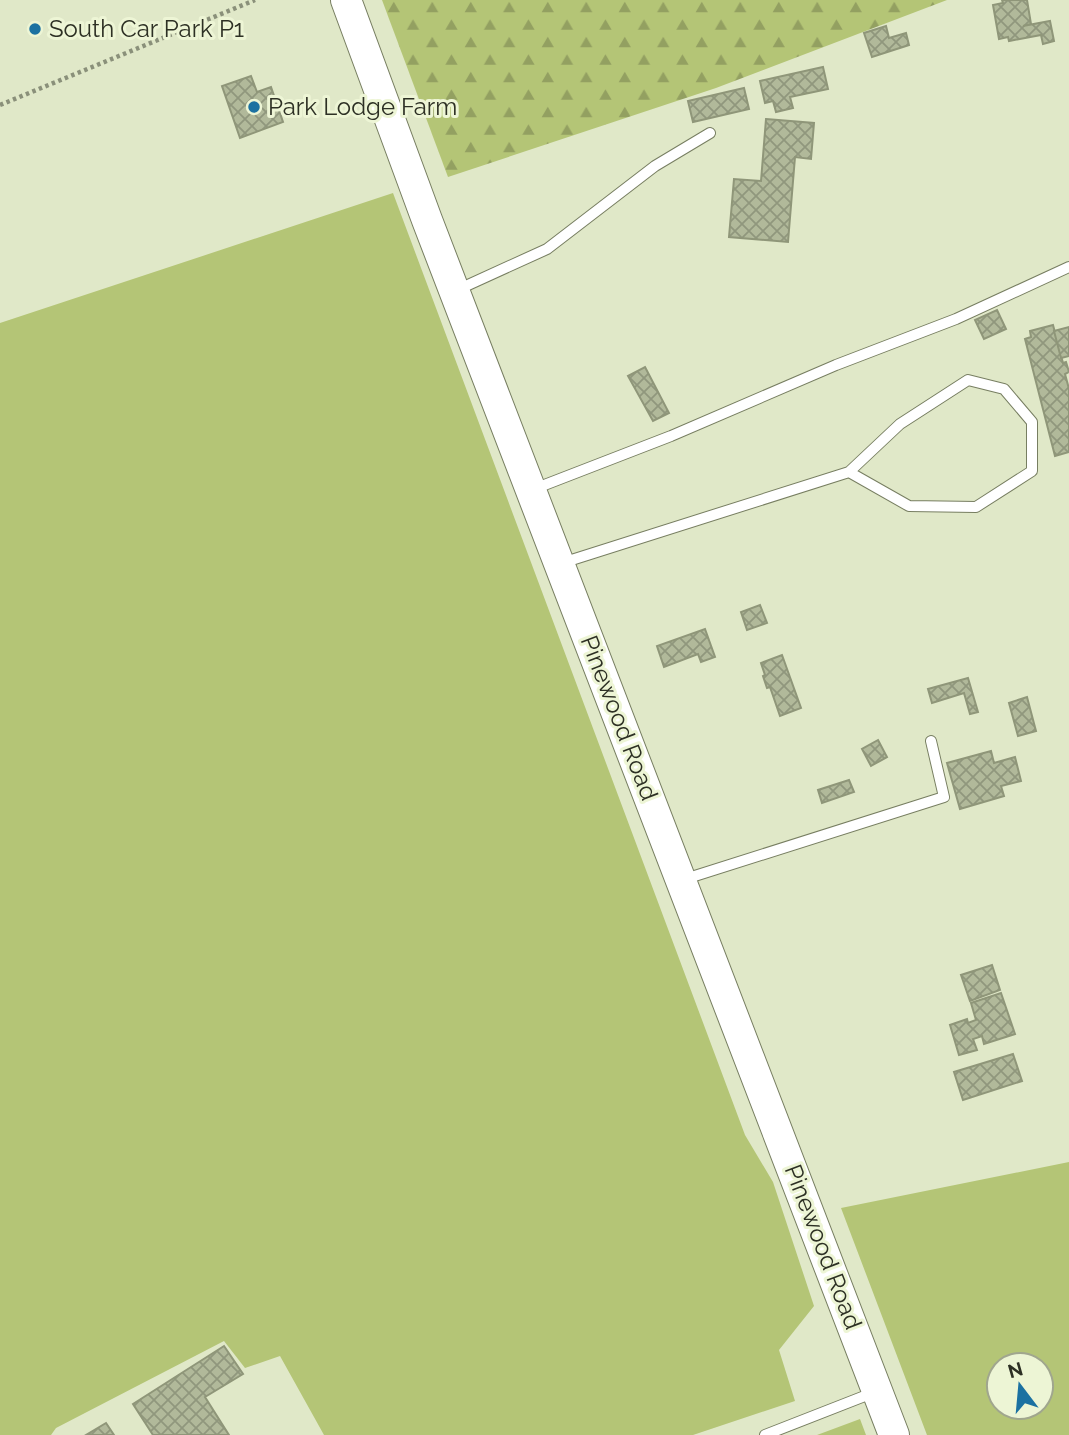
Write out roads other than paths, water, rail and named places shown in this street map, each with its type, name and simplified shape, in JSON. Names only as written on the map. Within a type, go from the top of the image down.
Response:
[{"type":"street","name":"Pinewood Road","points":[[346,0],[894,1435]]},
{"type":"lane","points":[[455,291],[547,249],[655,166],[710,133]]},
{"type":"lane","points":[[531,490],[671,436],[836,365],[956,318],[1069,267]]},
{"type":"lane","points":[[560,564],[849,472],[900,424],[968,380],[1004,389],[1032,422],[1032,471],[976,507],[909,506],[849,472]]},
{"type":"lane","points":[[682,880],[944,797],[931,741]]},
{"type":"lane","points":[[765,1435],[878,1391]]},
{"type":"place","name":"South Car Park P1","points":[[35,29]]},
{"type":"place","name":"Park Lodge Farm","points":[[254,107]]}]
